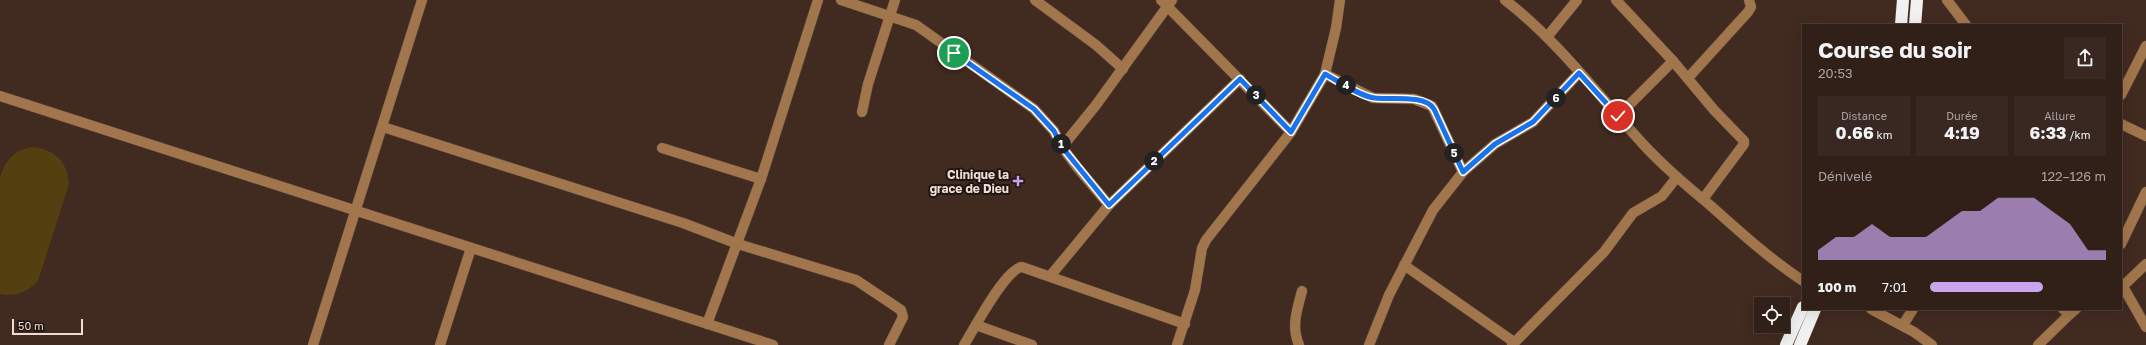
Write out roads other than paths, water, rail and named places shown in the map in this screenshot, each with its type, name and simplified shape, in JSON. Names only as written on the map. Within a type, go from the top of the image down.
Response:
[{"type":"highway","points":[[1901,24],[1903,0]]},
{"type":"highway","points":[[1915,24],[1916,0]]},
{"type":"highway","points":[[1786,345],[1802,309]]},
{"type":"highway","points":[[1800,345],[1815,310]]},
{"type":"street","points":[[313,345],[422,0]]},
{"type":"street","points":[[707,324],[761,179],[818,0]]},
{"type":"street","points":[[841,0],[916,25],[1034,109],[1054,131],[1062,147],[1109,205]]},
{"type":"street","points":[[862,112],[868,84],[895,0]]},
{"type":"street","points":[[1035,0],[1096,45],[1123,69]]},
{"type":"street","points":[[1177,345],[1195,290],[1202,248],[1206,240],[1291,132],[1325,74],[1336,28],[1340,0]]},
{"type":"street","points":[[1505,0],[1525,15],[1547,37],[1618,116],[1676,177],[1766,255],[1802,280]]},
{"type":"street","points":[[1547,37],[1577,0]]},
{"type":"street","points":[[1616,0],[1673,61],[1714,110],[1744,141],[1744,144],[1703,199]]},
{"type":"street","points":[[1688,78],[1748,12],[1751,7],[1749,0]]},
{"type":"street","points":[[1947,0],[1965,24]]},
{"type":"street","points":[[1062,147],[1123,69],[1167,2],[1291,132]]},
{"type":"street","points":[[2122,93],[2146,46]]},
{"type":"street","points":[[1618,116],[1673,61]]},
{"type":"street","points":[[1369,345],[1404,265],[1433,210],[1463,172],[1495,144],[1533,122],[1579,73]]},
{"type":"street","points":[[1325,74],[1373,98],[1414,99],[1432,106],[1463,172]]},
{"type":"street","points":[[1051,276],[1109,205],[1240,79]]},
{"type":"street","points":[[0,96],[772,345]]},
{"type":"street","points":[[2122,124],[2146,136]]},
{"type":"street","points":[[383,126],[683,223],[738,244],[863,283],[902,310],[903,314],[889,345]]},
{"type":"street","points":[[662,148],[761,179]]},
{"type":"street","points":[[1404,265],[1513,344],[1604,252],[1633,213],[1662,196],[1676,177]]},
{"type":"street","points":[[2122,242],[2146,192]]},
{"type":"street","points":[[440,345],[471,248]]},
{"type":"street","points":[[2146,264],[2122,284],[2146,327]]},
{"type":"street","points":[[964,345],[992,298],[1012,271],[1016,268],[1022,267],[1185,324]]},
{"type":"street","points":[[1299,345],[1296,338],[1294,320],[1302,291]]},
{"type":"street","points":[[1873,310],[1903,325],[1932,345]]},
{"type":"street","points":[[1903,325],[1912,310]]},
{"type":"street","points":[[2038,345],[2070,311]]},
{"type":"street","points":[[976,325],[1032,345]]},
{"type":"place","name":"Clinique la grace de Dieu","points":[[1018,181]]}]
